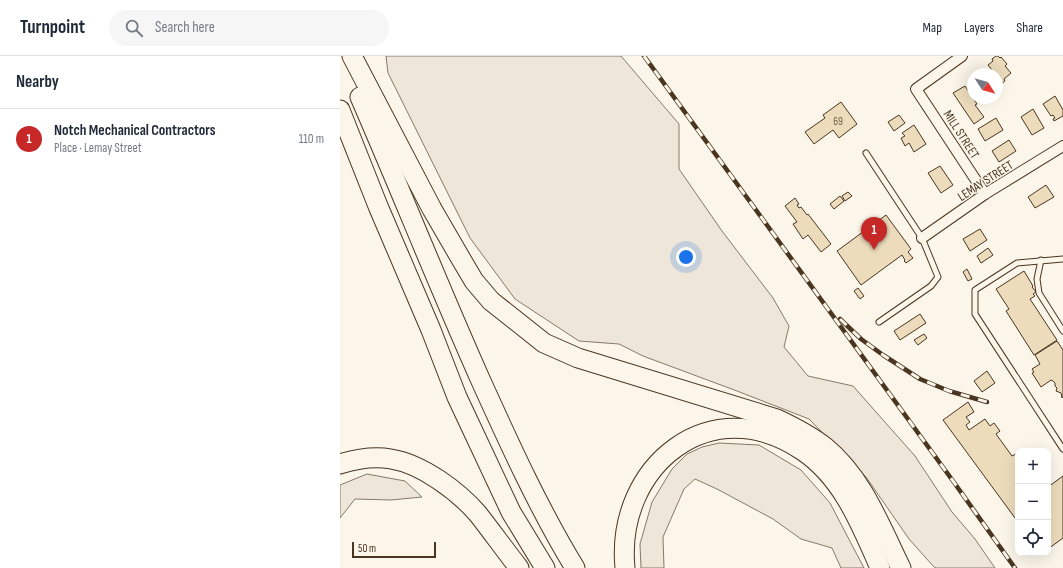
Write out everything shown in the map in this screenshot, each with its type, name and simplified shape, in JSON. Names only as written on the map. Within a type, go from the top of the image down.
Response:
[{"type":"highway","points":[[343,56],[445,300],[502,428],[545,514],[575,568]]},
{"type":"highway","points":[[352,56],[432,209],[474,281],[491,301],[544,343],[578,358],[777,420],[804,433],[824,446],[847,469],[865,496],[900,568]]},
{"type":"highway","points":[[340,110],[386,227],[469,422],[511,512],[545,568]]},
{"type":"highway","points":[[625,568],[624,542],[630,513],[638,493],[651,472],[668,453],[689,439],[711,431],[735,428],[755,430],[784,441],[804,452],[822,467],[836,482],[844,495],[860,524],[880,568]]},
{"type":"highway","points":[[340,464],[348,461],[368,458],[392,459],[412,465],[432,476],[455,492],[477,514],[518,568]]},
{"type":"highway","points":[[883,531],[908,568]]},
{"type":"street","name":"MILL STREET","points":[[962,56],[916,89],[985,194]]},
{"type":"street","name":"LEMAY STREET","points":[[922,238],[985,194],[1063,146]]},
{"type":"lane","points":[[866,153],[922,238],[938,277],[931,286],[879,322]]},
{"type":"lane","points":[[1063,259],[1017,263],[975,290],[975,314],[1063,449]]},
{"type":"lane","points":[[1041,260],[1037,279],[1039,293],[1063,331]]},
{"type":"shaded area","points":[[386,56],[621,56],[679,124],[679,169],[722,231],[773,298],[789,326],[784,347],[808,376],[853,386],[915,456],[952,512],[975,539],[995,568],[934,567],[909,539],[866,477],[809,419],[643,356],[619,344],[579,341],[515,299],[470,238],[388,73]]},
{"type":"shaded area","points":[[719,443],[759,445],[801,470],[830,503],[864,568],[841,568],[832,548],[801,539],[773,519],[695,479],[684,489],[663,537],[664,568],[641,568],[640,544],[652,502],[672,469],[687,454],[702,447]]},
{"type":"shaded area","points":[[367,474],[405,481],[422,497],[391,500],[355,499],[340,518],[340,485]]},
{"type":"building","points":[[996,56],[1001,57],[1007,64],[1005,66],[1011,73],[1004,79],[1005,81],[1003,83],[1003,68],[990,68],[988,65],[993,61],[992,59]]},
{"type":"building","points":[[965,86],[967,89],[967,104],[977,104],[975,105],[984,117],[974,124],[953,93]]},
{"type":"building","points":[[1055,96],[1063,110],[1063,116],[1054,121],[1053,119],[1055,118],[1053,115],[1051,116],[1043,104]]},
{"type":"building","points":[[841,102],[857,124],[839,138],[833,130],[814,144],[805,132],[825,118],[823,115]]},
{"type":"building","points":[[1033,109],[1044,128],[1032,135],[1021,117]]},
{"type":"building","points":[[899,115],[905,123],[894,131],[888,122]]},
{"type":"building","points":[[996,118],[1003,130],[985,141],[978,129]]},
{"type":"building","points":[[914,125],[926,144],[914,152],[909,143],[905,146],[901,138],[905,136],[902,133]]},
{"type":"building","points":[[1009,140],[1016,151],[999,162],[992,151]]},
{"type":"building","points":[[940,166],[953,185],[941,193],[928,173]]},
{"type":"building","points":[[1046,185],[1054,197],[1035,208],[1028,197]]},
{"type":"building","points":[[848,192],[852,196],[845,201],[842,196]]},
{"type":"building","points":[[840,196],[844,201],[834,209],[830,204]]},
{"type":"building","points":[[795,198],[799,204],[797,205],[799,208],[801,207],[807,215],[808,214],[831,244],[821,252],[808,235],[803,239],[793,224],[797,222],[785,206]]},
{"type":"building","points":[[886,215],[911,249],[908,252],[913,258],[906,263],[902,255],[861,285],[837,251]]},
{"type":"building","points":[[980,229],[987,240],[970,251],[963,239]]},
{"type":"building","points":[[988,248],[993,255],[981,263],[977,256]]},
{"type":"building","points":[[967,269],[972,279],[968,281],[963,272]]},
{"type":"building","points":[[1024,271],[1036,292],[1033,294],[1035,296],[1030,299],[1057,340],[1034,355],[1006,311],[1009,309],[996,289]]},
{"type":"building","points":[[858,288],[864,296],[860,299],[854,291]]},
{"type":"building","points":[[920,314],[926,323],[900,340],[894,331]]},
{"type":"building","points":[[924,334],[927,338],[918,345],[914,340]]},
{"type":"building","points":[[1057,341],[1063,350],[1062,398],[1061,393],[1056,391],[1057,388],[1053,381],[1051,380],[1041,387],[1032,373],[1034,372],[1032,369],[1040,364],[1035,355]]},
{"type":"building","points":[[987,371],[995,383],[982,392],[974,381]]},
{"type":"building","points":[[968,402],[974,412],[966,417],[970,422],[966,425],[969,430],[985,419],[990,426],[994,423],[1000,431],[996,434],[1012,456],[1015,454],[1015,518],[943,420]]},
{"type":"building","points":[[1063,476],[1063,538],[1051,547],[1051,520],[1051,485]]},
{"type":"railway","points":[[644,56],[1015,568]]},
{"type":"railway","points":[[840,319],[861,339],[920,379],[949,391],[987,402]]},
{"type":"place","name":"Notch Mechanical Contractors","points":[[874,250]]}]
